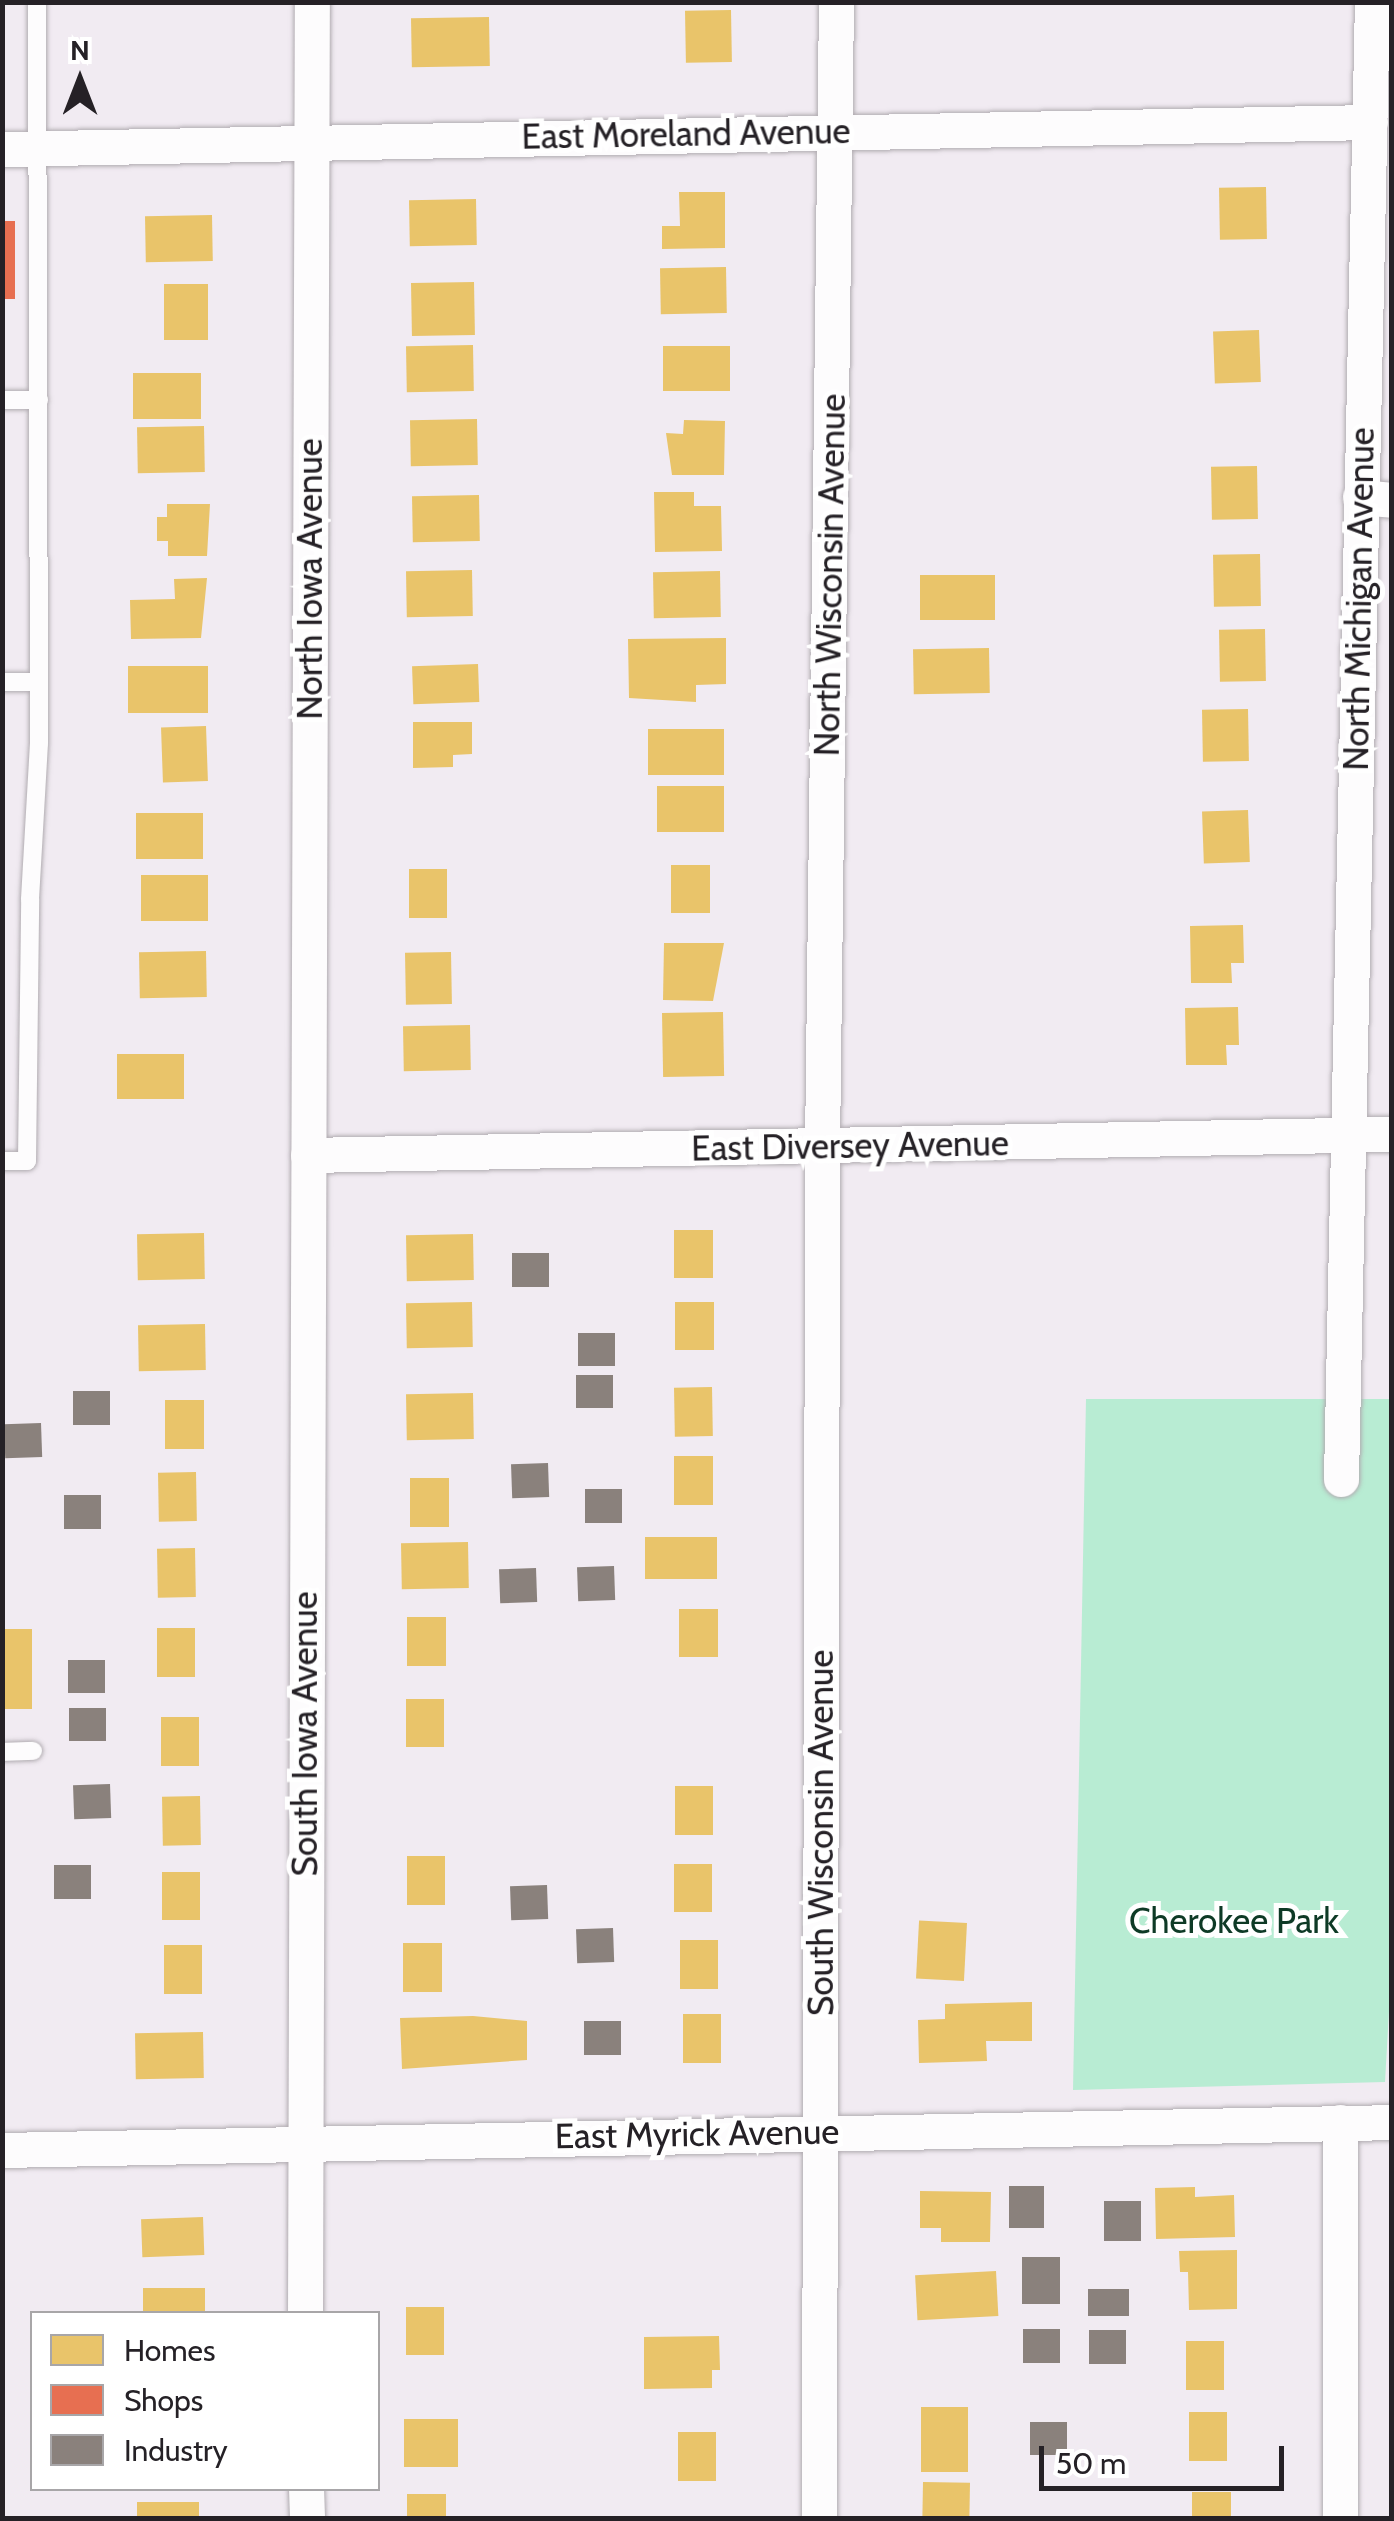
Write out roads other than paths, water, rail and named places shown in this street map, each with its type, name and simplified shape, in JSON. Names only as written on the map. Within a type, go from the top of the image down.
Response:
[{"type":"street","name":"North Iowa Avenue","points":[[308,1155],[312,2]]},
{"type":"street","name":"North Wisconsin Avenue","points":[[822,1146],[836,2]]},
{"type":"street","name":"North Michigan Avenue","points":[[1341,1479],[1350,1135],[1376,499],[1372,2]]},
{"type":"street","name":"East Moreland Avenue","points":[[2,150],[312,139],[1370,122]]},
{"type":"street","name":"East Diversey Avenue","points":[[308,1155],[1392,1134]]},
{"type":"street","name":"South Wisconsin Avenue","points":[[819,2518],[822,1146]]},
{"type":"street","name":"South Iowa Avenue","points":[[305,2311],[308,1155]]},
{"type":"street","points":[[1340,2122],[1340,2518]]},
{"type":"street","name":"East Myrick Avenue","points":[[2,2150],[820,2130],[1392,2122]]},
{"type":"street","points":[[306,2491],[306,2518]]},
{"type":"lane","points":[[2,1161],[27,1161],[40,682],[41,149],[37,2]]},
{"type":"lane","points":[[2,400],[40,400]]},
{"type":"lane","points":[[2,682],[40,682]]},
{"type":"lane","points":[[2,1752],[33,1751]]},
{"type":"park label","name":"Cherokee Park","points":[[1234,1921]]}]
